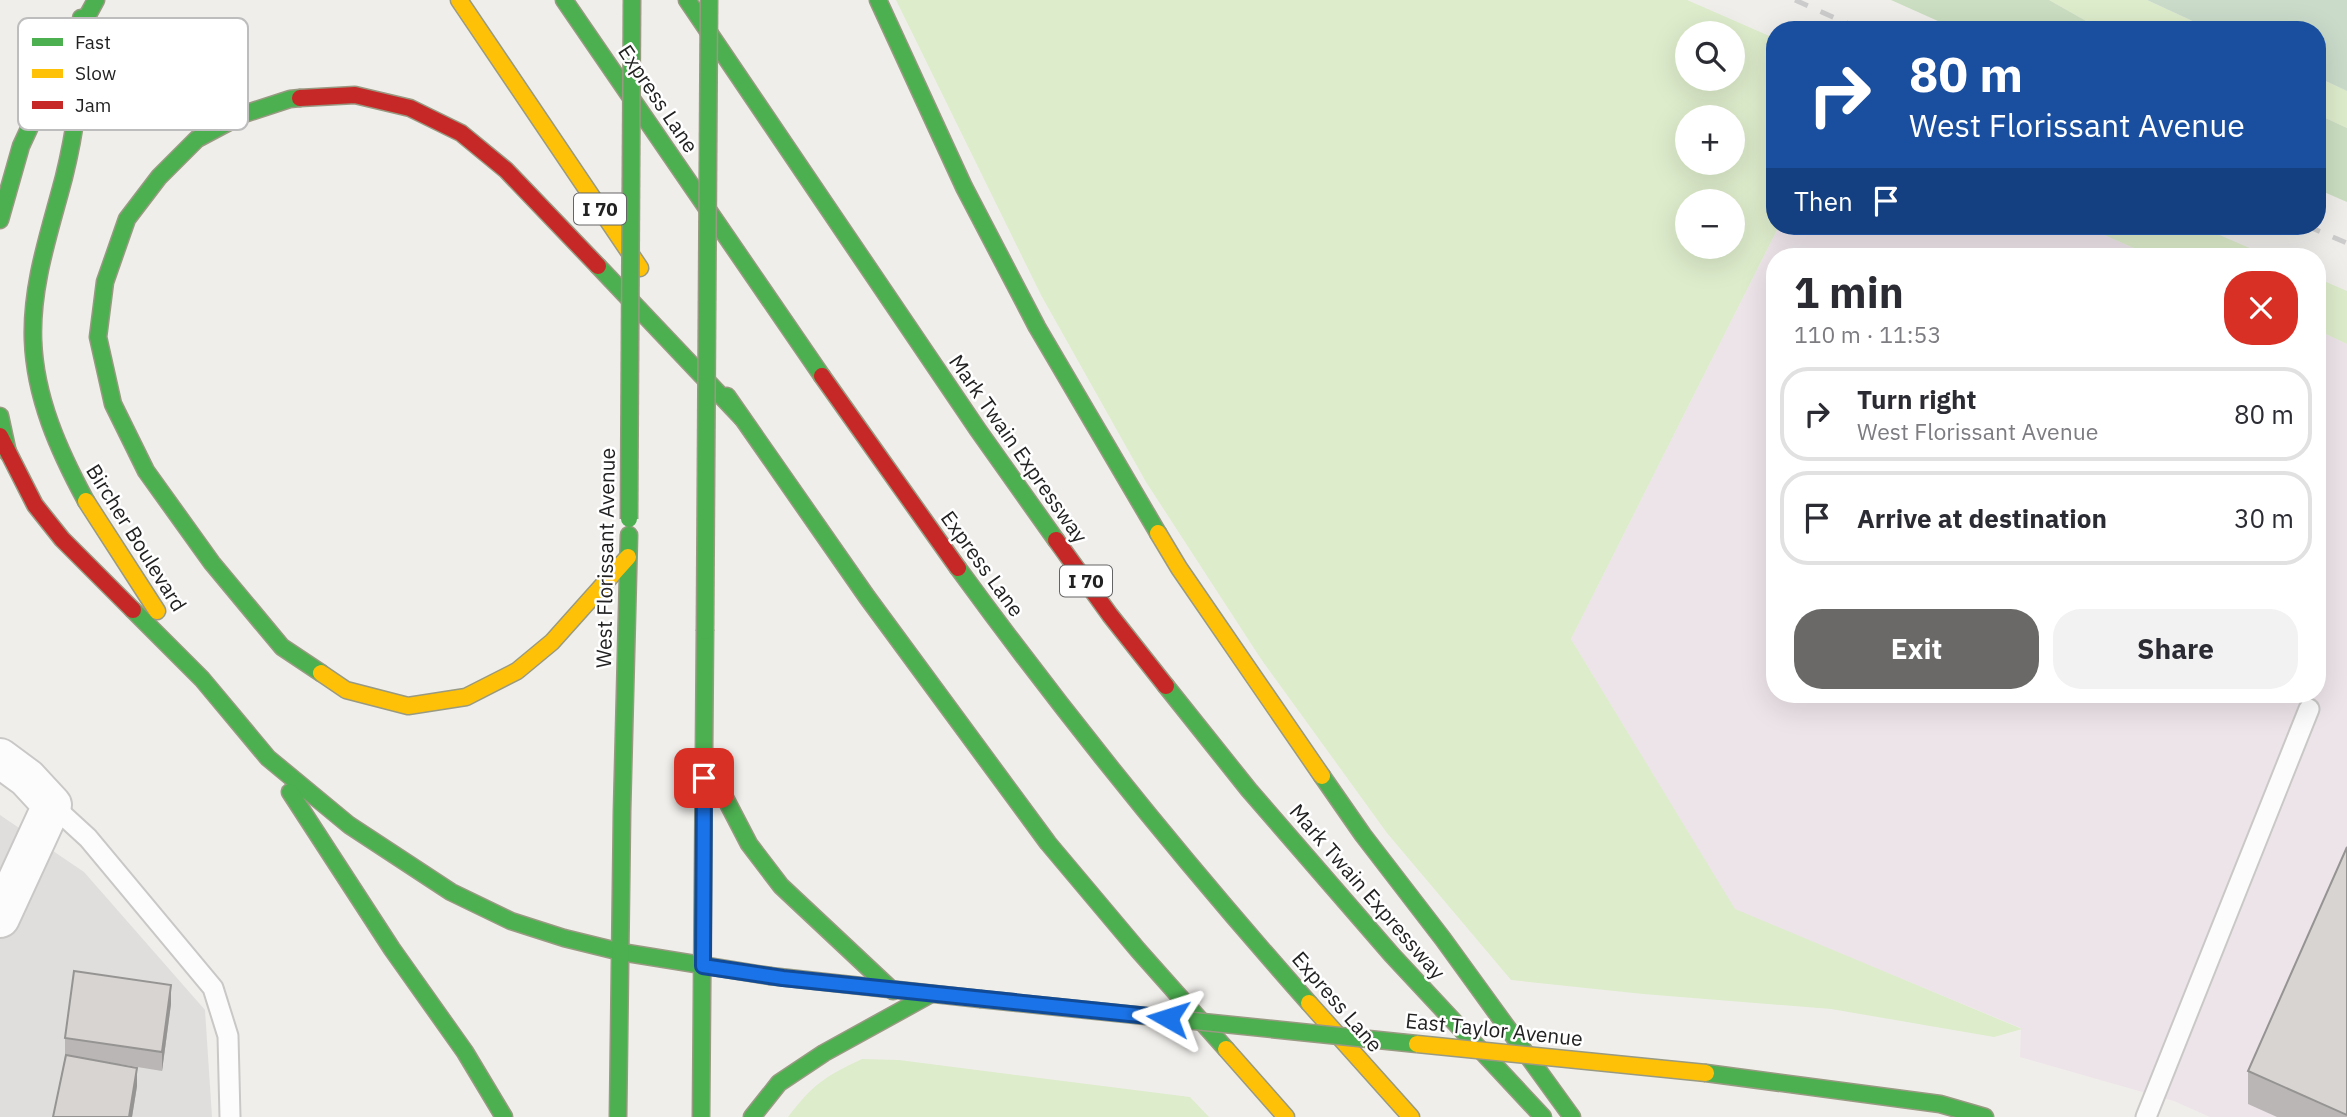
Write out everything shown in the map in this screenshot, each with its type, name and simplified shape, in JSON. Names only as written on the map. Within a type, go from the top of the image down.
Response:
[{"type":"main road","name":"Bircher Boulevard","points":[[80,0],[81,18]]},
{"type":"main road","points":[[87,18],[96,0]]},
{"type":"main road","name":"I 70","points":[[459,0],[650,282]]},
{"type":"main road","name":"Express Lane","points":[[564,0],[919,514],[1051,693],[1190,866],[1411,1117]]},
{"type":"main road","name":"West Florissant Avenue","points":[[618,1117],[629,519],[632,0]]},
{"type":"main road","name":"Mark Twain Expressway","points":[[687,0],[962,408],[1110,615],[1249,790],[1392,955],[1543,1117]]},
{"type":"main road","points":[[701,1117],[709,0]]},
{"type":"main road","points":[[878,0],[964,187],[1030,316],[1179,568],[1363,835],[1443,939],[1572,1117]]},
{"type":"main road","points":[[248,113],[290,99],[355,95],[410,108],[461,133],[506,170],[742,418]]},
{"type":"main road","points":[[0,220],[21,146],[28,130]]},
{"type":"main road","name":"Bircher Boulevard","points":[[74,130],[34,297],[33,352],[41,401],[63,460],[86,505],[202,679]]},
{"type":"main road","points":[[214,130],[197,139],[159,177],[127,219],[105,282],[99,337],[113,404],[146,471],[212,563],[282,647],[346,690],[408,706],[466,697],[517,671],[552,642],[628,557]]},
{"type":"main road","points":[[688,339],[883,620],[1048,843],[1138,950],[1286,1117]]},
{"type":"main road","points":[[0,416],[8,453]]},
{"type":"main road","name":"Bircher Boulevard","points":[[0,436],[35,505],[62,539],[202,679],[268,758],[349,825],[451,892],[512,920],[564,938],[621,952]]},
{"type":"main road","points":[[268,758],[393,950],[492,1092],[504,1117]]},
{"type":"main road","points":[[704,758],[749,844],[781,886],[893,990]]},
{"type":"main road","name":"East Taylor Avenue","points":[[621,952],[783,978],[1706,1073],[1940,1104],[1985,1117]]},
{"type":"main road","points":[[752,1117],[779,1083],[824,1053],[931,994]]},
{"type":"street","points":[[0,758],[27,778],[52,805],[0,918]]},
{"type":"lane","points":[[2146,1117],[2309,709]]},
{"type":"lane","points":[[52,805],[88,838],[213,988],[228,1036],[230,1117]]},
{"type":"shaded area","points":[[1774,235],[2104,235],[2134,248],[1768,248]]},
{"type":"shaded area","points":[[1766,252],[1766,703],[2326,703],[2326,334],[2347,344],[2347,1117],[2210,1117],[2174,1101],[2020,1057],[2021,1028],[1735,910],[1571,639]]},
{"type":"shaded area","points":[[0,815],[84,872],[205,1010],[212,1117],[0,1117]]},
{"type":"green space","points":[[896,0],[1687,0],[1735,21],[1675,21],[1675,91],[1745,91],[1745,25],[1766,35],[1766,235],[1774,235],[1571,639],[1735,909],[2022,1029],[1994,1037],[1831,1009],[1511,980],[1387,833],[1261,659],[1146,482],[1041,295]]},
{"type":"green space","points":[[1891,0],[2049,0],[2086,21],[1938,21]]},
{"type":"green space","points":[[2049,0],[2147,0],[2192,21],[2086,21]]},
{"type":"green space","points":[[2147,0],[2347,0],[2347,91],[2326,81],[2326,21],[2192,21]]},
{"type":"green space","points":[[2326,81],[2347,91],[2347,128],[2326,118]]},
{"type":"green space","points":[[2326,118],[2347,128],[2347,202],[2326,193]]},
{"type":"green space","points":[[2104,235],[2220,235],[2249,248],[2134,248]]},
{"type":"green space","points":[[2326,282],[2347,291],[2347,344],[2326,334]]},
{"type":"green space","points":[[862,1059],[899,1060],[1190,1097],[1209,1117],[788,1117],[820,1082]]},
{"type":"building","points":[[2347,847],[2347,1115],[2248,1071]]},
{"type":"building","points":[[74,971],[171,985],[162,1052],[65,1038]]},
{"type":"building","points":[[66,1055],[137,1068],[129,1117],[53,1117]]},
{"type":"railway","points":[[1795,0],[1842,21]]},
{"type":"railway","points":[[2326,234],[2347,243]]},
{"type":"traffic: fast","points":[[86,18],[96,0]]},
{"type":"traffic: fast","points":[[564,0],[822,376]]},
{"type":"traffic: fast","points":[[629,519],[632,0]]},
{"type":"traffic: fast","points":[[687,0],[978,430],[1056,540]]},
{"type":"traffic: fast","points":[[705,631],[709,0]]},
{"type":"traffic: fast","points":[[878,0],[964,187],[1037,327],[1158,533]]},
{"type":"traffic: fast","points":[[248,113],[300,98]]},
{"type":"traffic: fast","points":[[0,220],[21,146],[28,130]]},
{"type":"traffic: fast","points":[[74,130],[38,278],[33,340],[38,383],[50,423],[86,501]]},
{"type":"traffic: fast","points":[[214,130],[197,139],[159,177],[127,219],[105,282],[98,337],[113,404],[146,471],[212,563],[282,647],[321,673]]},
{"type":"traffic: fast","points":[[598,266],[742,418]]},
{"type":"traffic: fast","points":[[727,396],[867,597],[1048,843],[1226,1049]]},
{"type":"traffic: fast","points":[[0,416],[8,453]]},
{"type":"traffic: fast","points":[[618,1117],[629,535]]},
{"type":"traffic: fast","points":[[958,568],[1128,790],[1309,1003]]},
{"type":"traffic: fast","points":[[133,610],[202,679],[268,758],[349,825],[451,892],[511,921],[564,938],[621,952],[770,976]]},
{"type":"traffic: fast","points":[[701,1117],[705,631]]},
{"type":"traffic: fast","points":[[1166,686],[1249,790],[1392,955],[1543,1117]]},
{"type":"traffic: fast","points":[[708,765],[749,844],[781,886],[893,991]]},
{"type":"traffic: fast","points":[[1322,776],[1572,1117]]},
{"type":"traffic: fast","points":[[290,792],[392,949],[465,1052],[504,1117]]},
{"type":"traffic: fast","points":[[752,1117],[779,1083],[824,1053],[931,994]]},
{"type":"traffic: fast","points":[[980,999],[1417,1044]]},
{"type":"traffic: fast","points":[[1706,1073],[1940,1104],[1985,1117]]},
{"type":"traffic: slow","points":[[459,0],[640,268]]},
{"type":"traffic: slow","points":[[86,501],[157,611]]},
{"type":"traffic: slow","points":[[1158,533],[1179,568],[1322,776]]},
{"type":"traffic: slow","points":[[321,673],[346,690],[408,706],[466,697],[517,671],[552,642],[628,557]]},
{"type":"traffic: slow","points":[[770,976],[980,999]]},
{"type":"traffic: slow","points":[[1309,1003],[1411,1117]]},
{"type":"traffic: slow","points":[[1417,1044],[1706,1073]]},
{"type":"traffic: slow","points":[[1226,1049],[1286,1117]]},
{"type":"traffic: jam","points":[[300,98],[355,95],[410,108],[461,133],[506,170],[598,266]]},
{"type":"traffic: jam","points":[[822,376],[958,568]]},
{"type":"traffic: jam","points":[[0,436],[35,505],[62,539],[133,610]]},
{"type":"traffic: jam","points":[[1056,540],[1166,686]]},
{"type":"route","points":[[704,778],[703,966],[783,978],[1168,1018]]}]
